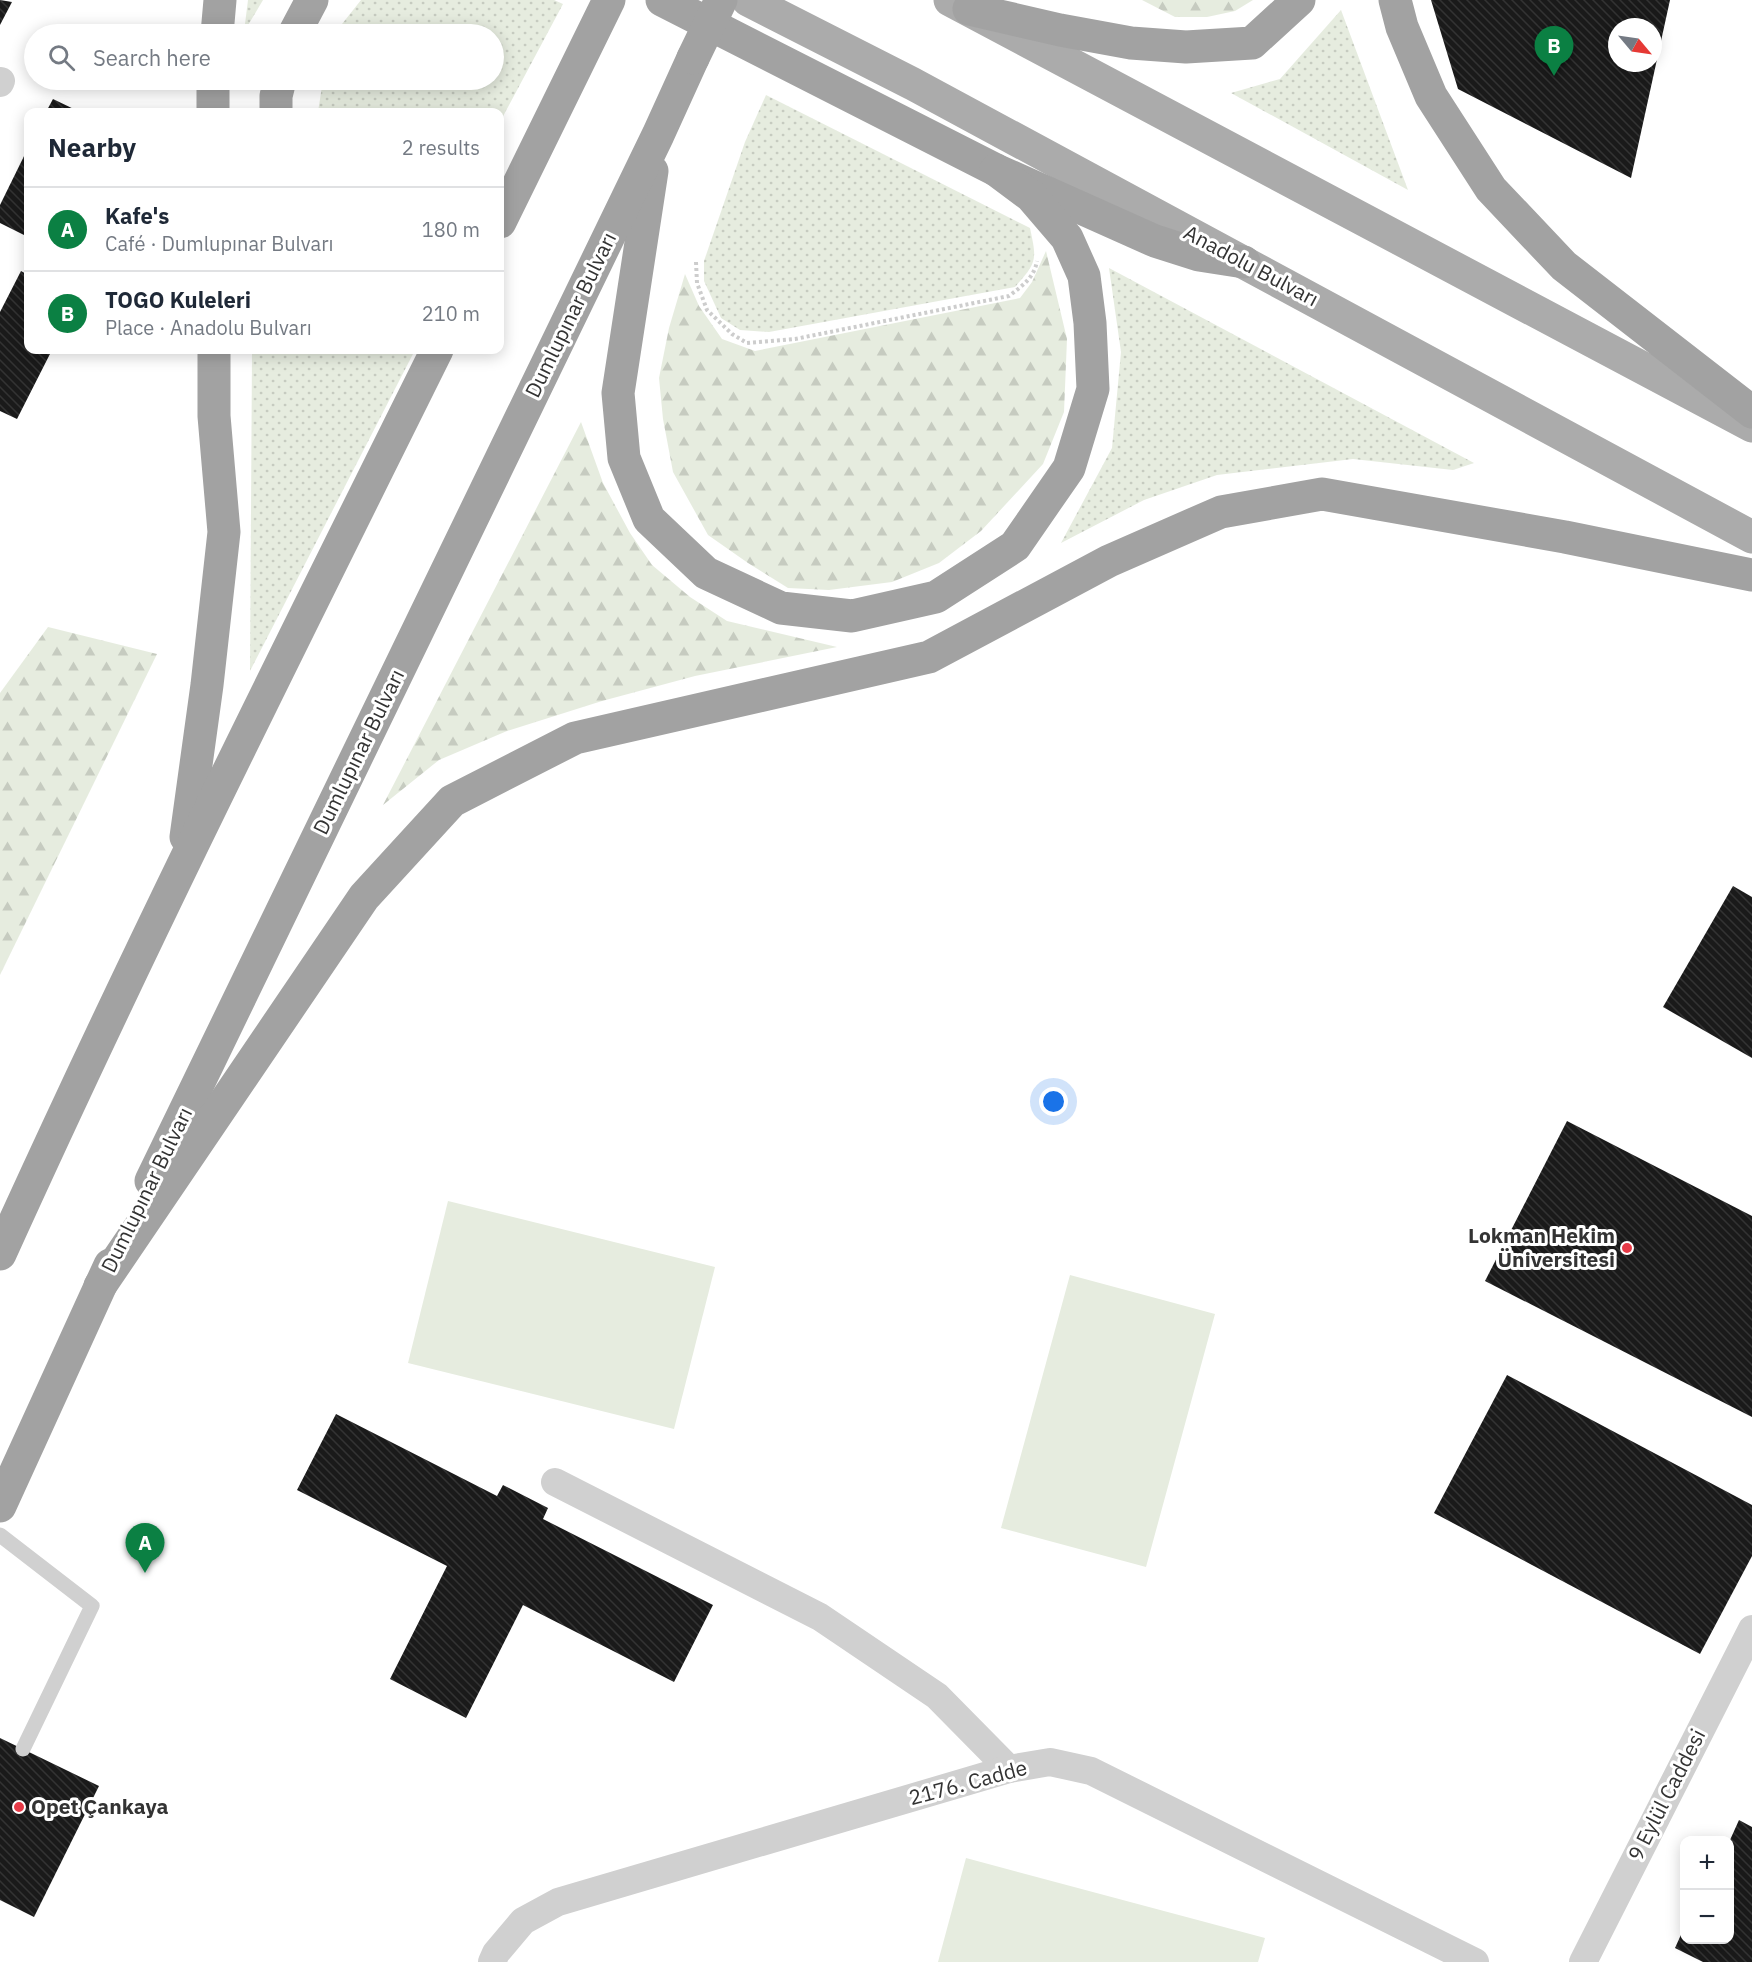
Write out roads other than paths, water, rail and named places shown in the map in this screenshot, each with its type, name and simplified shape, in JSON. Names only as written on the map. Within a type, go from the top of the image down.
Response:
[{"type":"highway","points":[[218,24],[220,0]]},
{"type":"highway","points":[[299,24],[312,0]]},
{"type":"highway","points":[[662,0],[996,170],[1155,241],[1199,255],[1244,262]]},
{"type":"highway","name":"Dumlupınar Bulvarı","points":[[0,1506],[100,1286],[658,135],[721,0]]},
{"type":"highway","points":[[959,5],[1060,30],[1131,43],[1186,47],[1252,43],[1299,0]]},
{"type":"highway","points":[[1395,0],[1402,27],[1431,96],[1491,189],[1564,266],[1752,412]]},
{"type":"highway","points":[[504,214],[605,8]]},
{"type":"highway","points":[[213,90],[213,108]]},
{"type":"highway","points":[[276,108],[277,90]]},
{"type":"highway","points":[[658,135],[618,393],[624,458],[649,519],[706,573],[781,608],[852,616],[936,597],[1015,546],[1069,468],[1093,389],[1090,323],[1084,276],[1067,238],[1031,196],[996,170]]},
{"type":"highway","points":[[504,174],[534,152]]},
{"type":"highway","points":[[182,864],[207,685],[224,532],[214,416],[214,354]]},
{"type":"highway","points":[[0,1254],[182,864],[435,354]]},
{"type":"highway","points":[[100,1286],[364,897],[452,801],[575,738],[929,657],[1109,561],[1221,512],[1322,494],[1565,537],[1752,575]]},
{"type":"main road","name":"Anadolu Bulvarı","points":[[748,0],[913,84],[1752,537]]},
{"type":"main road","points":[[959,5],[1752,426]]},
{"type":"street","points":[[555,1482],[820,1617],[937,1696],[1009,1769]]},
{"type":"street","name":"9 Eylül Caddesi","points":[[1583,1962],[1752,1629]]},
{"type":"street","name":"2176. Cadde","points":[[492,1962],[496,1953],[523,1921],[558,1902],[1009,1769],[1050,1762],[1091,1770],[1475,1962]]},
{"type":"lane","points":[[0,1535],[92,1606],[23,1749]]},
{"type":"place","name":"TOGO Kuleleri","points":[[1554,76]]},
{"type":"place","name":"Lokman Hekim Üniversitesi","points":[[1627,1248]]},
{"type":"place","name":"Kafe's","points":[[145,1573]]},
{"type":"place","name":"Opet Çankaya","points":[[19,1807]]}]
